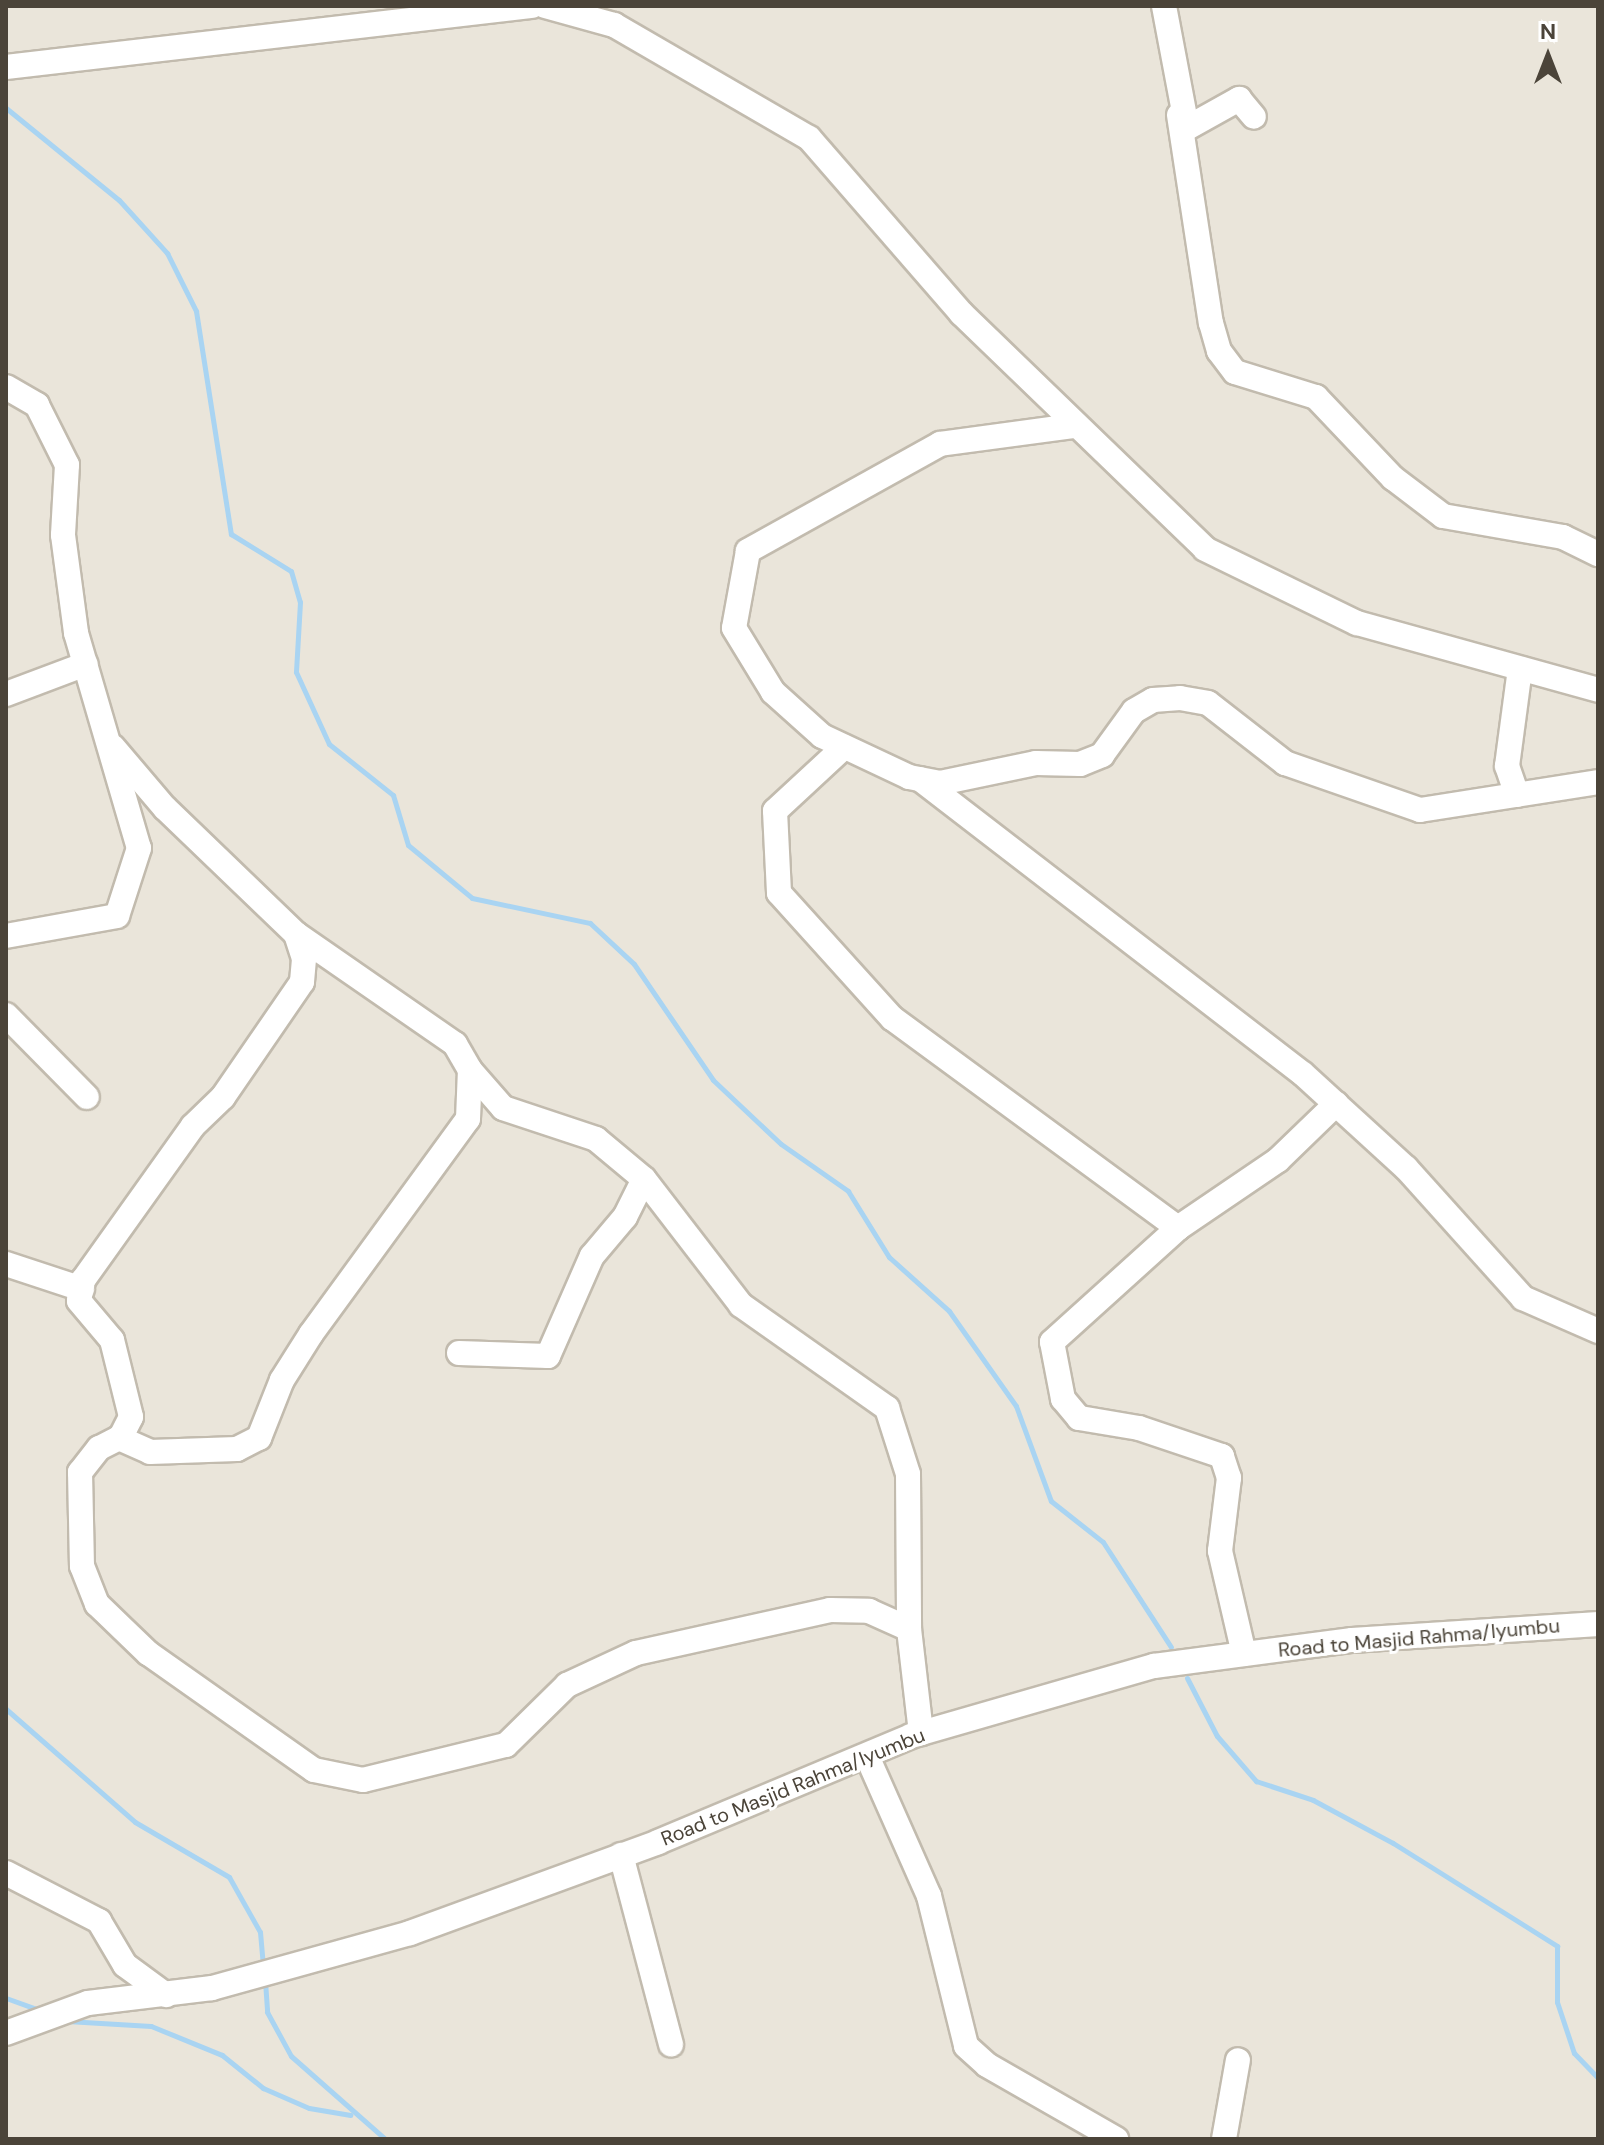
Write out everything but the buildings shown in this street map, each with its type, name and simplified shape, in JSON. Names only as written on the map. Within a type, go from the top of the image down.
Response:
[{"type":"street","points":[[6,67],[532,6]]},
{"type":"street","points":[[545,6],[614,25],[809,138],[938,288],[1177,530],[1241,570],[1357,623],[1598,690]]},
{"type":"street","points":[[1164,6],[1211,323],[1219,351],[1235,372],[1316,397],[1393,478],[1443,516],[1563,537],[1598,554]]},
{"type":"street","points":[[1179,115],[1187,128],[1239,99],[1254,117]]},
{"type":"street","points":[[6,387],[37,405],[67,465],[63,535],[86,664],[113,747],[139,848],[117,916],[6,936]]},
{"type":"street","points":[[1073,426],[940,444],[748,551],[734,628],[773,692],[844,747],[920,779],[940,783],[1036,763],[1080,764],[1102,755],[1134,711],[1153,700],[1180,698],[1208,703],[1285,763],[1420,810],[1598,782]]},
{"type":"street","points":[[6,694],[86,664]]},
{"type":"street","points":[[1517,795],[1507,766],[1520,669]]},
{"type":"street","points":[[113,747],[165,808],[296,934],[455,1044],[470,1070],[503,1108],[596,1139],[644,1179],[741,1305],[887,1408],[908,1474],[909,1629],[921,1733]]},
{"type":"street","points":[[844,747],[775,811],[779,893],[892,1018],[1178,1228]]},
{"type":"street","points":[[920,779],[1336,1104],[1406,1168],[1523,1298],[1598,1331]]},
{"type":"street","points":[[296,934],[302,982],[82,1289],[79,1301],[112,1340],[126,1377],[131,1417],[119,1438],[86,1460],[80,1472],[82,1566],[97,1604],[148,1653],[314,1770],[363,1780],[506,1745],[567,1685],[636,1653],[830,1610],[869,1611],[909,1629]]},
{"type":"street","points":[[6,1015],[87,1097]]},
{"type":"street","points":[[119,1438],[150,1452],[237,1449],[259,1438],[282,1380],[311,1334],[468,1119],[470,1070]]},
{"type":"street","points":[[1244,1654],[1220,1551],[1229,1478],[1222,1456],[1139,1428],[1079,1418],[1053,1367],[1059,1328],[1178,1228],[1278,1160],[1336,1104]]},
{"type":"street","points":[[468,1119],[503,1108]]},
{"type":"street","points":[[459,1353],[548,1356],[592,1256],[625,1217],[644,1179]]},
{"type":"street","points":[[6,1264],[82,1289]]},
{"type":"street","name":"Road to Masjid Rahma/Iyumbu","points":[[6,2033],[88,2003],[166,1995],[395,1937],[621,1855],[921,1733],[1154,1666],[1244,1654],[1598,1624]]},
{"type":"street","points":[[867,1756],[929,1896],[966,2046],[987,2065],[1116,2139]]},
{"type":"street","points":[[621,1855],[671,2044]]},
{"type":"street","points":[[6,1873],[99,1921],[125,1965],[166,1995]]},
{"type":"street","points":[[1224,2139],[1238,2060]]},
{"type":"shaded area","points":[[6,6],[1598,6],[1598,2139],[6,2139]]},
{"type":"waterway","points":[[6,108],[119,200],[167,253],[196,311],[231,534],[291,571],[300,602],[296,672],[329,744],[393,795],[408,845],[472,898],[590,923],[634,964],[713,1080],[781,1144],[848,1191],[889,1257],[949,1311],[1016,1406],[1051,1501],[1103,1542],[1171,1647]]},
{"type":"waterway","points":[[1187,1678],[1217,1736],[1256,1781],[1313,1800],[1393,1843],[1557,1946],[1557,2002],[1574,2053],[1598,2078]]},
{"type":"waterway","points":[[6,1709],[135,1822],[229,1877],[260,1932],[263,1967]]},
{"type":"waterway","points":[[265,1981],[267,2012],[291,2056],[385,2139]]},
{"type":"waterway","points":[[6,1998],[39,2010]]},
{"type":"waterway","points":[[67,2021],[151,2026],[222,2055],[263,2088],[309,2108],[350,2115]]}]
